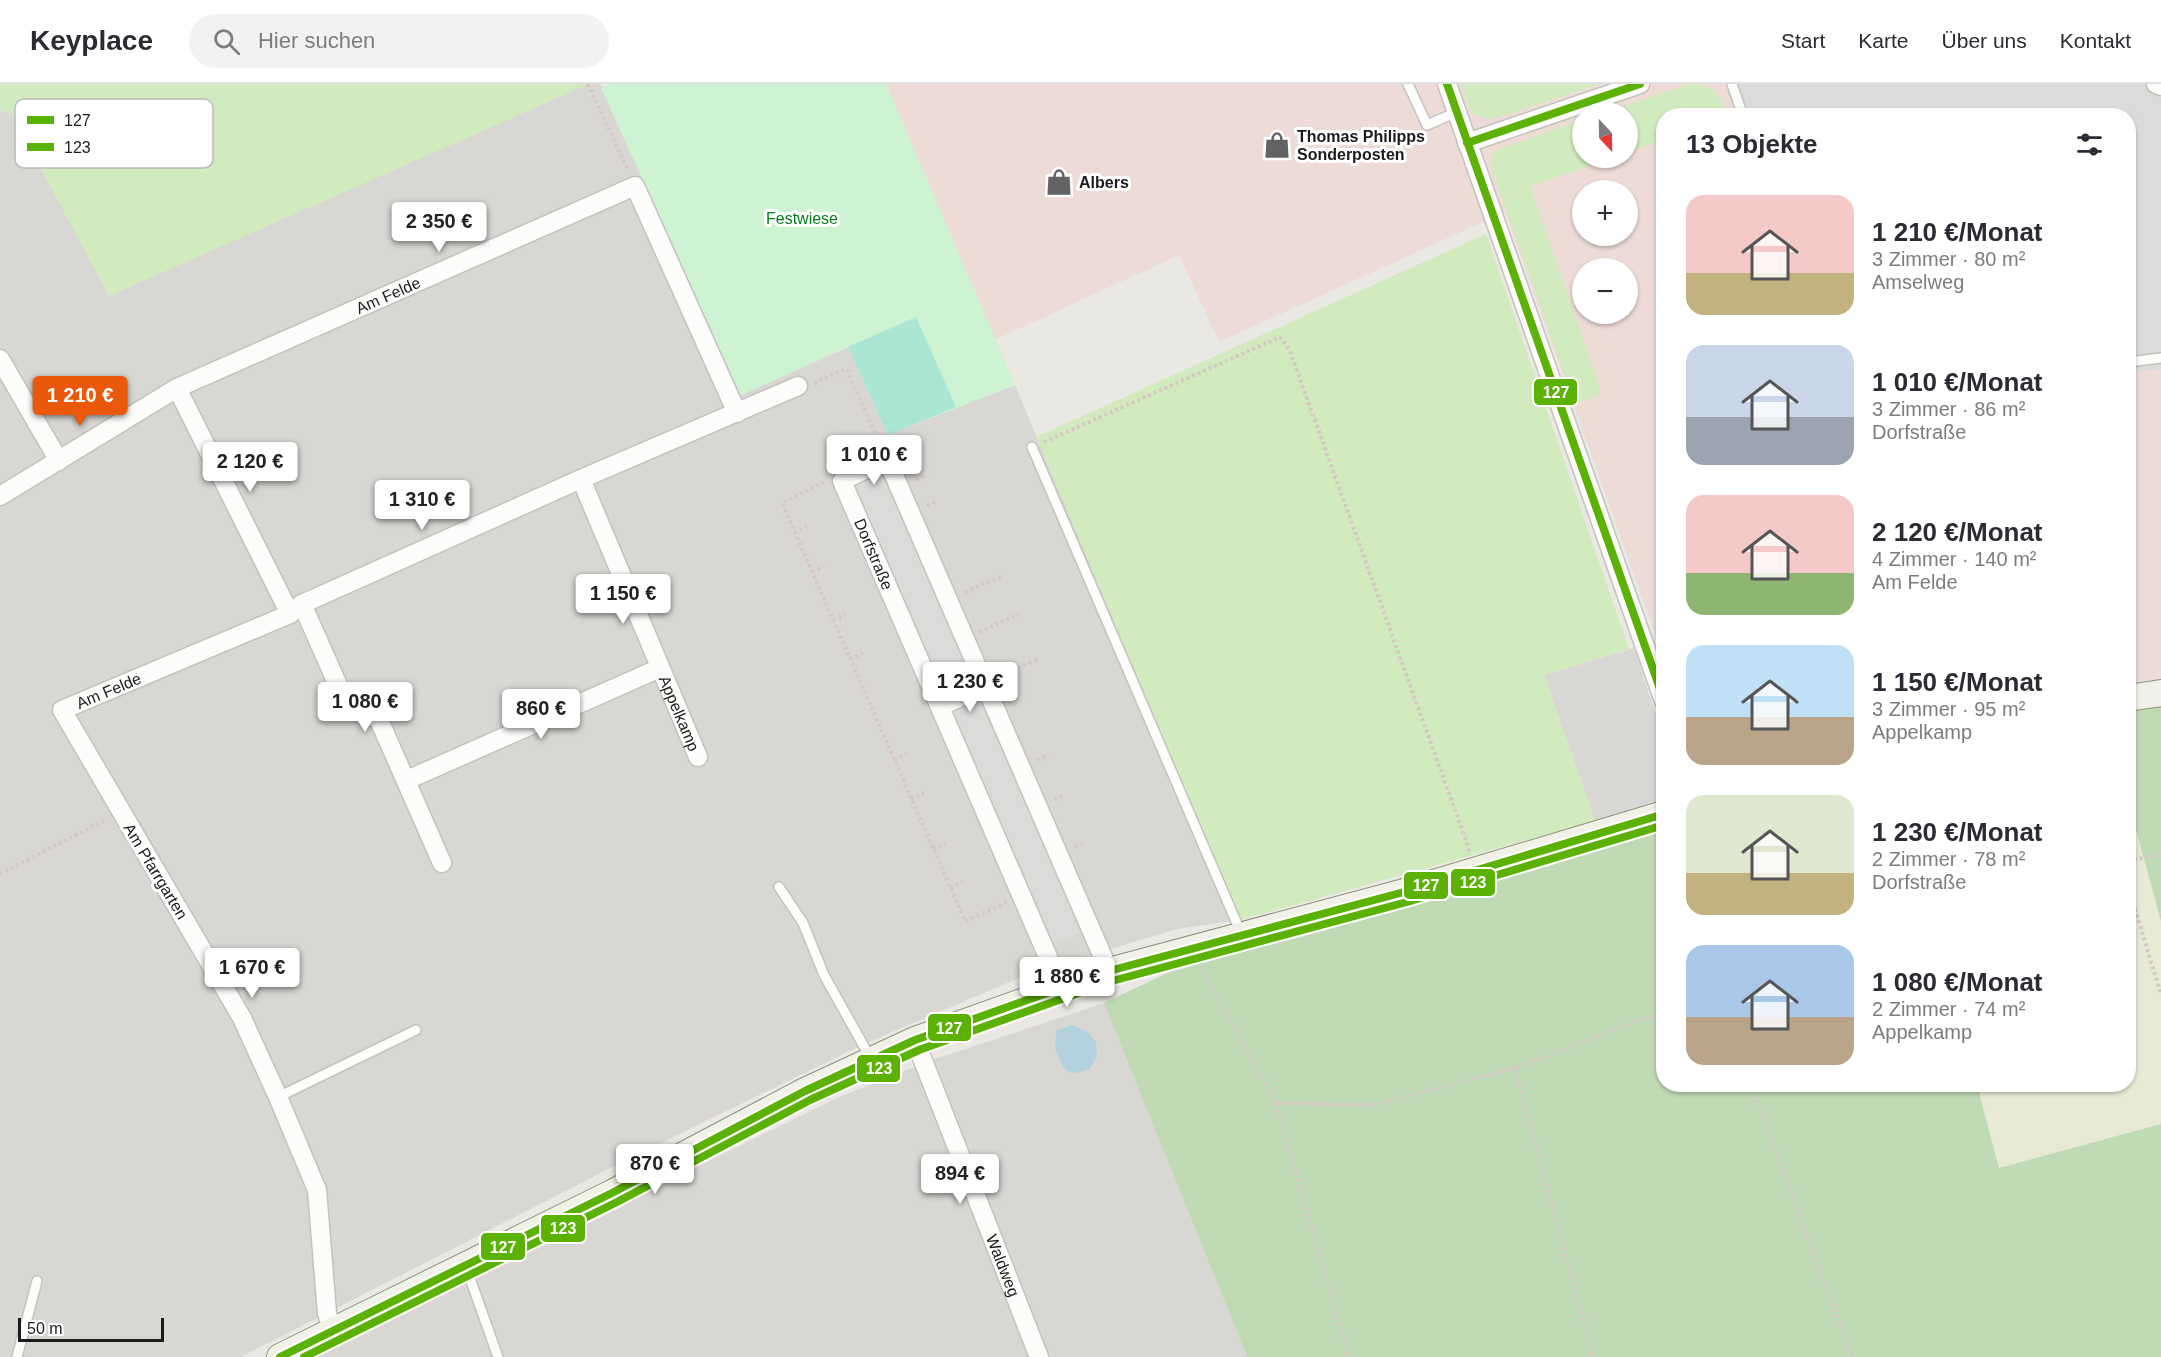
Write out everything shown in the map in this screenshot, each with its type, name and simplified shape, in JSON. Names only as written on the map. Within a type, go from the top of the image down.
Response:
[{"type":"street","points":[[1447,84],[1656,678]]},
{"type":"street","points":[[1467,143],[1640,84]]},
{"type":"street","points":[[2156,84],[2161,87]]},
{"type":"street","name":"Am Felde","points":[[0,496],[177,388],[635,186]]},
{"type":"street","points":[[635,186],[737,413]]},
{"type":"street","points":[[0,359],[59,461]]},
{"type":"street","name":"Am Felde","points":[[62,710],[296,609],[581,479],[798,386]]},
{"type":"street","points":[[177,388],[345,701],[379,720],[442,863]]},
{"type":"street","points":[[842,481],[887,459],[1109,971]]},
{"type":"street","name":"Appelkamp","points":[[581,479],[698,757]]},
{"type":"street","name":"Dorfstraße","points":[[842,481],[1061,987]]},
{"type":"street","name":"Appelkamp","points":[[407,780],[660,668]]},
{"type":"street","points":[[940,706],[985,685]]},
{"type":"street","points":[[2136,697],[2161,693]]},
{"type":"street","name":"Am Pfarrgarten","points":[[62,710],[242,1018],[278,1098],[317,1190],[327,1312],[332,1330]]},
{"type":"street","points":[[280,1357],[871,1059],[915,1040],[1109,971],[1404,892],[1656,816]]},
{"type":"street","name":"Waldweg","points":[[915,1040],[1039,1357]]},
{"type":"lane","points":[[1408,84],[1427,125],[1456,112]]},
{"type":"lane","points":[[1732,84],[1740,108]]},
{"type":"lane","points":[[2136,361],[2161,358]]},
{"type":"lane","points":[[1032,447],[1242,935]]},
{"type":"lane","points":[[779,887],[803,923],[824,975],[871,1059]]},
{"type":"lane","points":[[278,1098],[416,1030]]},
{"type":"lane","points":[[466,1265],[498,1357]]},
{"type":"lane","points":[[17,1357],[37,1281]]},
{"type":"path","points":[[588,84],[635,186]]},
{"type":"path","points":[[1032,447],[1280,337],[1290,351],[1472,859]]},
{"type":"path","points":[[798,386],[807,386],[846,369],[887,459]]},
{"type":"path","points":[[842,481],[836,475],[782,503],[794,532],[965,921],[1022,896]]},
{"type":"path","points":[[915,480],[926,476]]},
{"type":"path","points":[[926,506],[937,501]]},
{"type":"path","points":[[794,532],[807,526]]},
{"type":"path","points":[[812,572],[824,566]]},
{"type":"path","points":[[948,599],[1003,576]]},
{"type":"path","points":[[965,638],[1019,614]]},
{"type":"path","points":[[833,620],[846,615]]},
{"type":"path","points":[[850,659],[863,653]]},
{"type":"path","points":[[985,685],[1039,659]]},
{"type":"path","points":[[894,760],[907,754]]},
{"type":"path","points":[[912,799],[924,793]]},
{"type":"path","points":[[0,874],[120,812]]},
{"type":"path","points":[[933,849],[945,843]]},
{"type":"path","points":[[2136,859],[2161,854]]},
{"type":"path","points":[[950,888],[962,882]]},
{"type":"path","points":[[2136,912],[2161,994]]},
{"type":"path","points":[[1190,948],[1276,1103],[1349,1357]]},
{"type":"path","points":[[1276,1103],[1373,1106],[1515,1068],[1656,1014]]},
{"type":"path","points":[[1515,1068],[1593,1357]]},
{"type":"path","points":[[1754,1092],[1852,1357]]},
{"type":"shaded area","points":[[600,84],[741,395],[848,347],[956,407],[1015,385],[1240,920],[1177,929],[1028,974],[862,1045],[628,1159],[241,1357],[0,1357],[0,110],[15,113],[15,168],[213,168],[213,103]]},
{"type":"shaded area","points":[[886,84],[2161,84],[2161,686],[2136,691],[2136,108],[1656,108],[1656,636],[1505,212],[1219,342],[1179,255],[994,340]]},
{"type":"shaded area","points":[[1725,84],[2161,84],[2161,369],[2136,372],[2136,108],[1733,108]]},
{"type":"shaded area","points":[[885,469],[977,683],[940,698],[850,484]]},
{"type":"shaded area","points":[[1634,648],[1656,715],[1656,801],[1595,821],[1544,675]]},
{"type":"shaded area","points":[[984,695],[1084,931],[1049,946],[945,711]]},
{"type":"shaded area","points":[[1104,1003],[1247,1357],[308,1357],[837,1098],[932,1060]]},
{"type":"green space","points":[[0,84],[589,84],[109,296],[40,168],[213,168],[213,99],[15,99],[15,120],[11,113],[0,110]]},
{"type":"green space","name":"Festwiese","points":[[610,84],[886,84],[1015,385],[888,435],[848,347],[741,395],[601,88]]},
{"type":"green space","points":[[1461,84],[1600,84],[1489,120],[1471,112]]},
{"type":"green space","points":[[1689,84],[1709,88],[1719,96],[1725,108],[1656,108],[1656,142],[1638,149],[1638,102],[1636,102]]},
{"type":"green space","points":[[1572,123],[1572,168],[1583,168],[1530,186],[1572,307],[1572,324],[1578,324],[1602,394],[1575,404],[1490,164],[1494,153],[1501,148]]},
{"type":"green space","points":[[1486,234],[1629,649],[1544,675],[1595,821],[1240,920],[1036,437]]},
{"type":"green space","points":[[916,317],[956,407],[888,435],[848,347]]},
{"type":"green space","points":[[2161,704],[2161,921],[2136,830],[2136,708]]},
{"type":"green space","points":[[1656,829],[1656,1092],[1979,1092],[1999,1168],[2161,1124],[2161,1357],[1247,1357],[1104,1003],[1207,954]]},
{"type":"green space","points":[[2136,830],[2161,921],[2161,1124],[1999,1168],[1979,1092],[2136,1092]]},
{"type":"water","points":[[1071,1025],[1086,1031],[1096,1042],[1097,1056],[1090,1069],[1075,1073],[1067,1071],[1060,1061],[1055,1042],[1057,1030]]},
{"type":"transit line","name":"127","points":[[1447,84],[1656,677]]},
{"type":"transit line","name":"127","points":[[1467,143],[1640,84]]},
{"type":"transit line","name":"127","points":[[280,1357],[612,1193],[805,1091],[915,1040],[1109,971],[1404,892],[1656,816]]},
{"type":"transit line","name":"123","points":[[304,1357],[617,1202],[810,1100],[919,1050],[1112,981],[1407,902],[1656,827]]},
{"type":"place","name":"Thomas Philipps Sonderposten","points":[[1277,145]]},
{"type":"place","name":"Albers","points":[[1059,182]]}]
